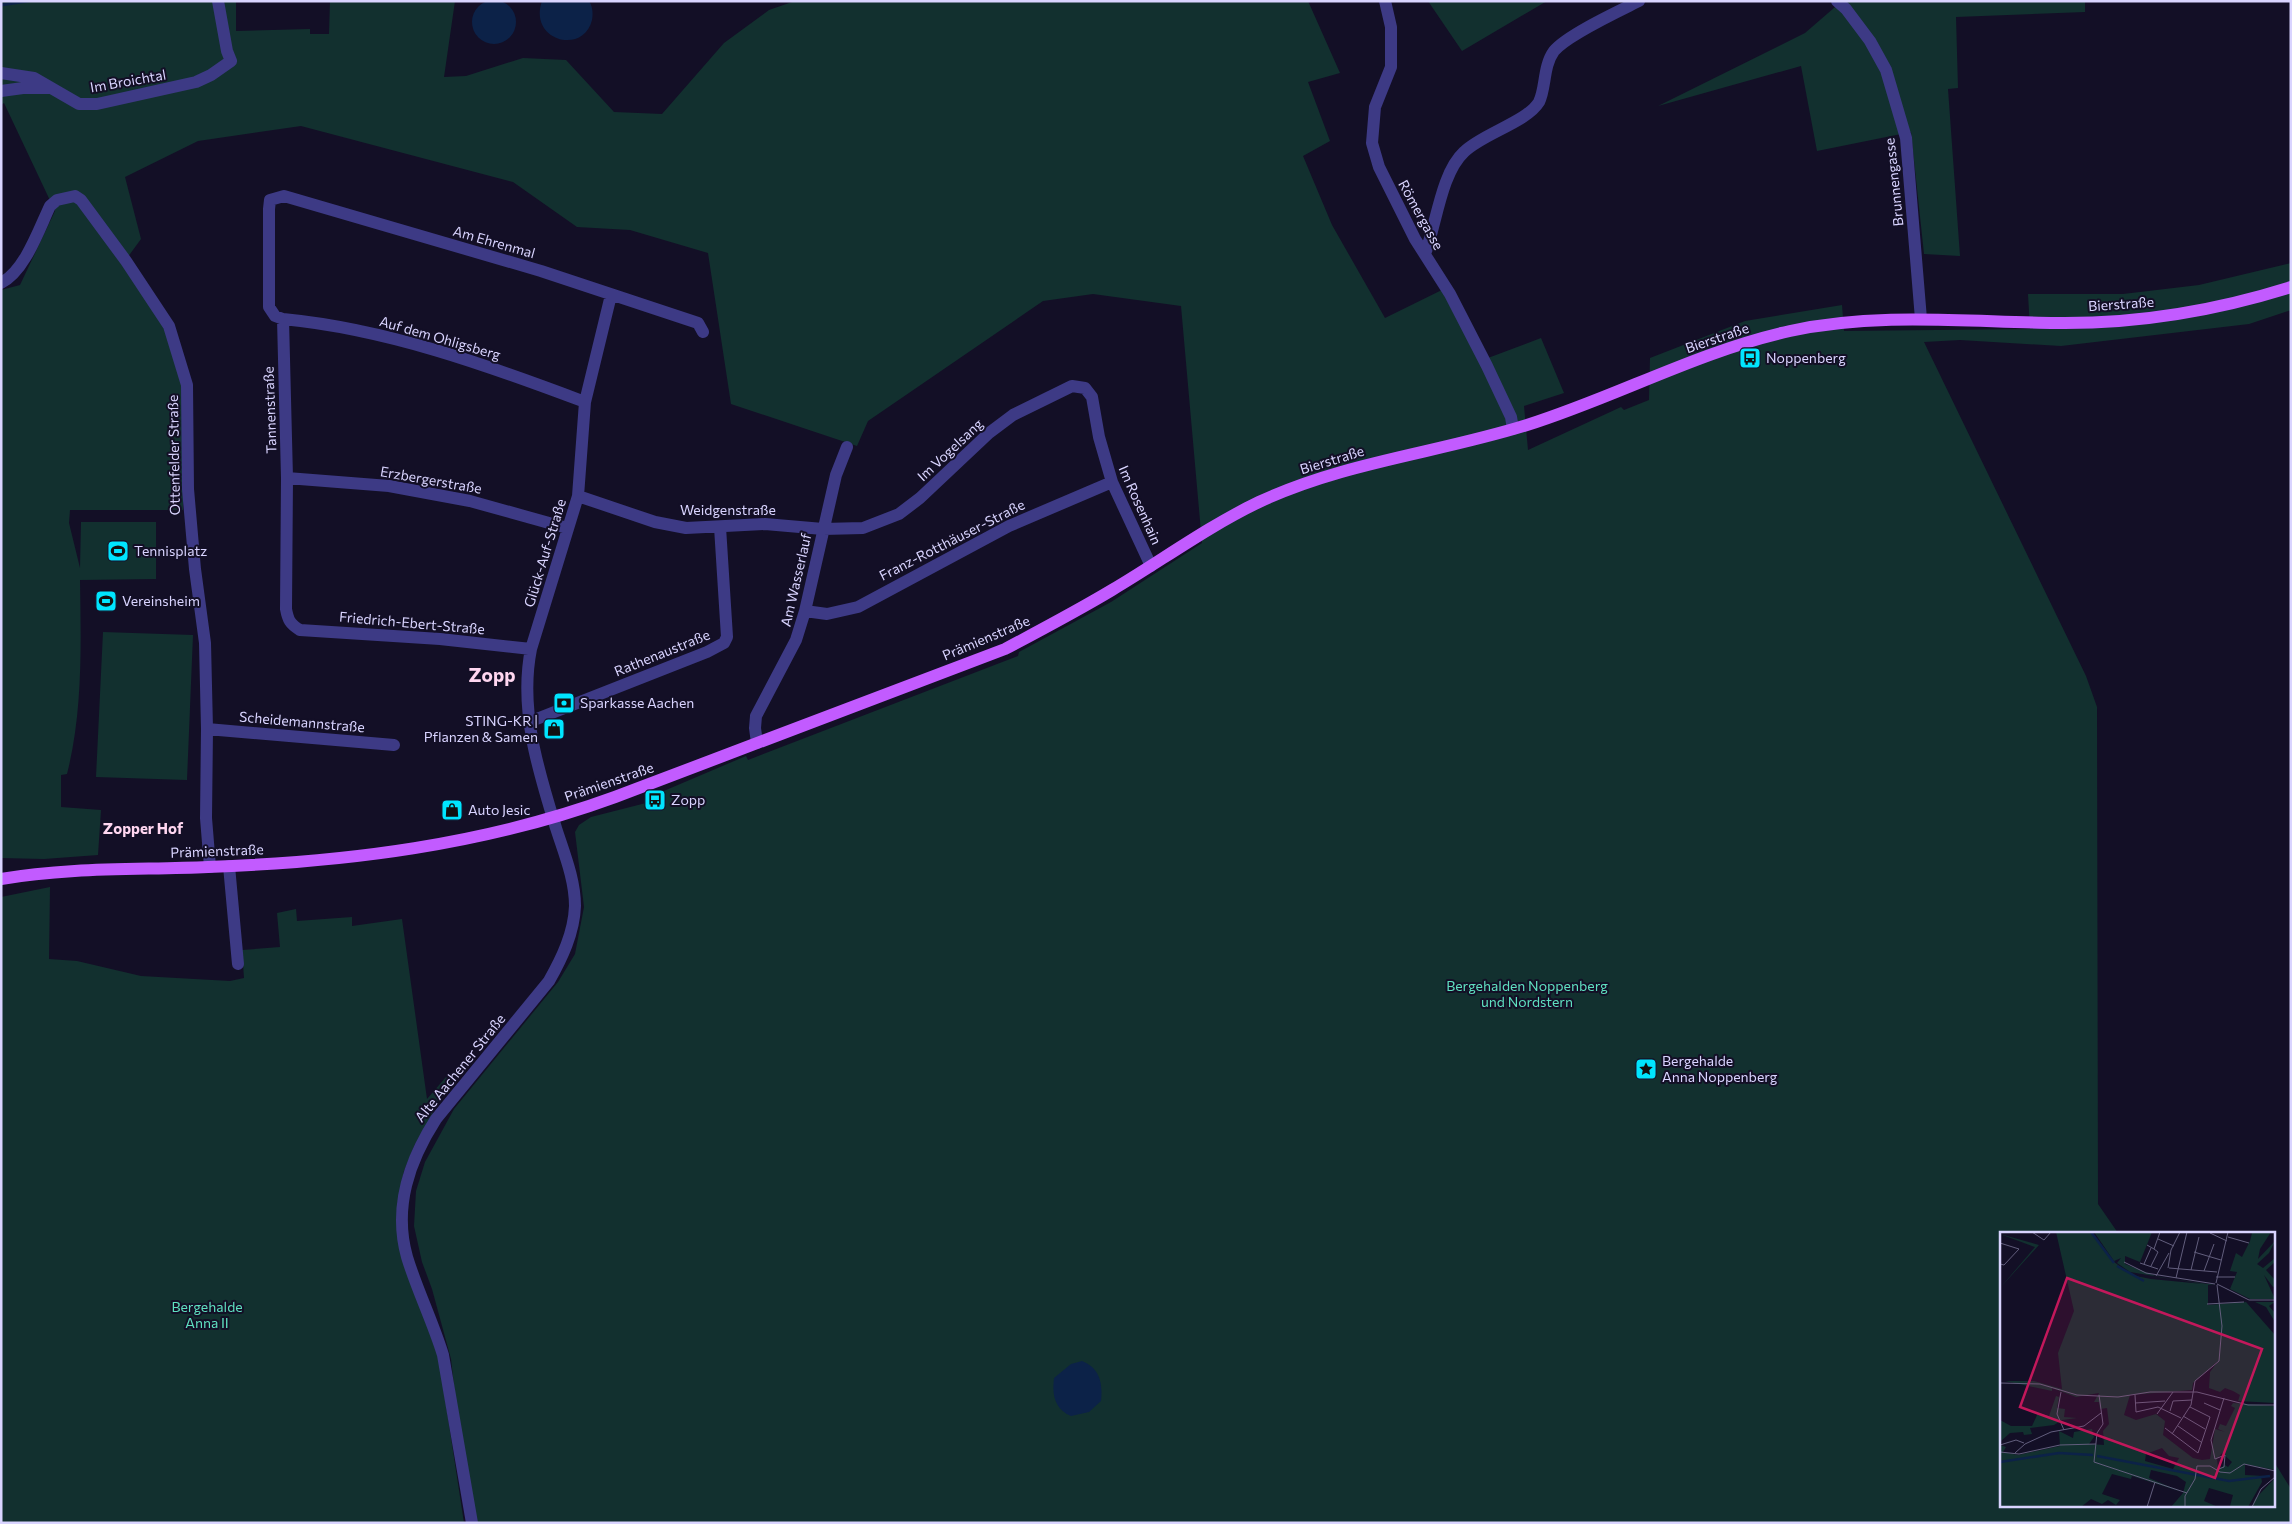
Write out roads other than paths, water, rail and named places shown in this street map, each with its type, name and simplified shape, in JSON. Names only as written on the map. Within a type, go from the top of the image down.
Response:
[{"type":"main road","name":"Bierstraße","points":[[1181,546],[1261,501],[1315,479],[1513,429],[1580,406],[1690,363],[1790,331],[1837,323],[1880,319],[2058,323],[2124,321],[2174,315],[2223,306],[2291,287]]},
{"type":"main road","name":"Prämienstraße","points":[[1,879],[78,871],[293,863],[391,853],[481,836],[553,818],[616,797],[1005,648],[1042,630],[1151,566],[1181,546]]},
{"type":"street","name":"Im Broichtal","points":[[1,73],[34,78],[79,104],[96,104],[196,82],[211,75],[231,61],[227,52],[218,1]]},
{"type":"street","name":"Römergasse","points":[[1385,1],[1391,27],[1391,67],[1375,108],[1372,144],[1383,175],[1414,239],[1450,294],[1487,366],[1510,416],[1513,429]]},
{"type":"street","points":[[1425,254],[1440,200],[1462,154],[1474,144],[1524,116],[1539,102],[1548,65],[1554,51],[1573,36],[1639,1]]},
{"type":"street","name":"Brunnengasse","points":[[1837,1],[1846,9],[1870,41],[1886,70],[1906,138],[1921,319]]},
{"type":"street","points":[[1,91],[23,88],[54,88]]},
{"type":"street","name":"Ottenfelder Straße","points":[[1,283],[11,278],[19,267],[50,206],[57,200],[75,196],[81,200],[122,256],[169,326],[187,385],[188,489],[195,569],[205,643],[207,729],[206,818],[210,867]]},
{"type":"street","name":"Am Ehrenmal","points":[[283,319],[274,316],[269,307],[269,209],[270,200],[284,196],[541,272],[698,323],[703,332]]},
{"type":"street","name":"Glück-Auf-Straße","points":[[553,818],[538,766],[529,722],[527,670],[567,528],[578,496],[585,402],[611,295]]},
{"type":"street","name":"Auf dem Ohligsberg","points":[[283,319],[326,323],[474,361],[585,402]]},
{"type":"street","name":"Tannenstraße","points":[[283,319],[287,478],[286,609],[291,625]]},
{"type":"street","name":"Im Vogelsang","points":[[823,529],[863,528],[899,514],[920,498],[989,433],[1013,414],[1072,386],[1086,388],[1092,397]]},
{"type":"street","name":"Im Rosenhain","points":[[1092,397],[1099,437],[1112,482],[1151,566]]},
{"type":"street","name":"Am Wasserlauf","points":[[757,743],[756,716],[796,640],[806,611],[836,475],[847,447]]},
{"type":"street","name":"Erzbergerstraße","points":[[287,478],[388,486],[470,501],[567,528]]},
{"type":"street","name":"Franz-Rotthäuser-Straße","points":[[806,611],[828,614],[858,607],[1009,526],[1112,482]]},
{"type":"street","name":"Weidgenstraße","points":[[578,496],[655,522],[686,528],[765,524],[823,529]]},
{"type":"street","name":"Rathenaustraße","points":[[529,722],[706,652],[724,643],[727,638],[720,527]]},
{"type":"street","name":"Friedrich-Ebert-Straße","points":[[291,625],[300,630],[440,639],[532,649]]},
{"type":"street","name":"Scheidemannstraße","points":[[207,729],[394,745]]},
{"type":"street","name":"Alte Aachener Straße","points":[[472,1523],[448,1378],[436,1330],[407,1257],[402,1231],[404,1186],[412,1163],[436,1119],[541,992],[562,959],[571,930],[574,906],[572,879],[553,818]]},
{"type":"street","points":[[229,866],[238,964]]},
{"type":"water","points":[[494,0],[506,4],[512,10],[516,22],[512,34],[506,40],[494,44],[482,40],[476,34],[472,22],[476,10],[482,4]]},
{"type":"water","points":[[542,1],[589,1],[593,15],[587,31],[578,38],[569,40],[558,39],[549,34],[543,25],[540,14]]},
{"type":"water","points":[[1082,1361],[1093,1368],[1099,1377],[1101,1401],[1089,1412],[1071,1416],[1061,1409],[1055,1400],[1053,1390],[1054,1378],[1071,1364]]},
{"type":"waterway","points":[[1,5],[28,1]]},
{"type":"place","name":"Noppenberg","points":[[1750,358]]},
{"type":"place","name":"Tennisplatz","points":[[118,551]]},
{"type":"place","name":"Vereinsheim","points":[[106,601]]},
{"type":"place","name":"Sparkasse Aachen","points":[[564,703]]},
{"type":"place","name":"STING-KR | Pflanzen & Samen","points":[[554,729]]},
{"type":"place","name":"Zopp","points":[[655,800]]},
{"type":"place","name":"Auto Jesic","points":[[452,810]]},
{"type":"place","name":"Bergehalde Anna Noppenberg","points":[[1646,1069]]},
{"type":"district","name":"Zopp","points":[[492,675]]},
{"type":"district","name":"Zopper Hof","points":[[143,829]]},
{"type":"park label","name":"Bergehalden Noppenberg und Nordstern","points":[[1527,994]]},
{"type":"park label","name":"Bergehalde Anna II","points":[[207,1315]]}]
